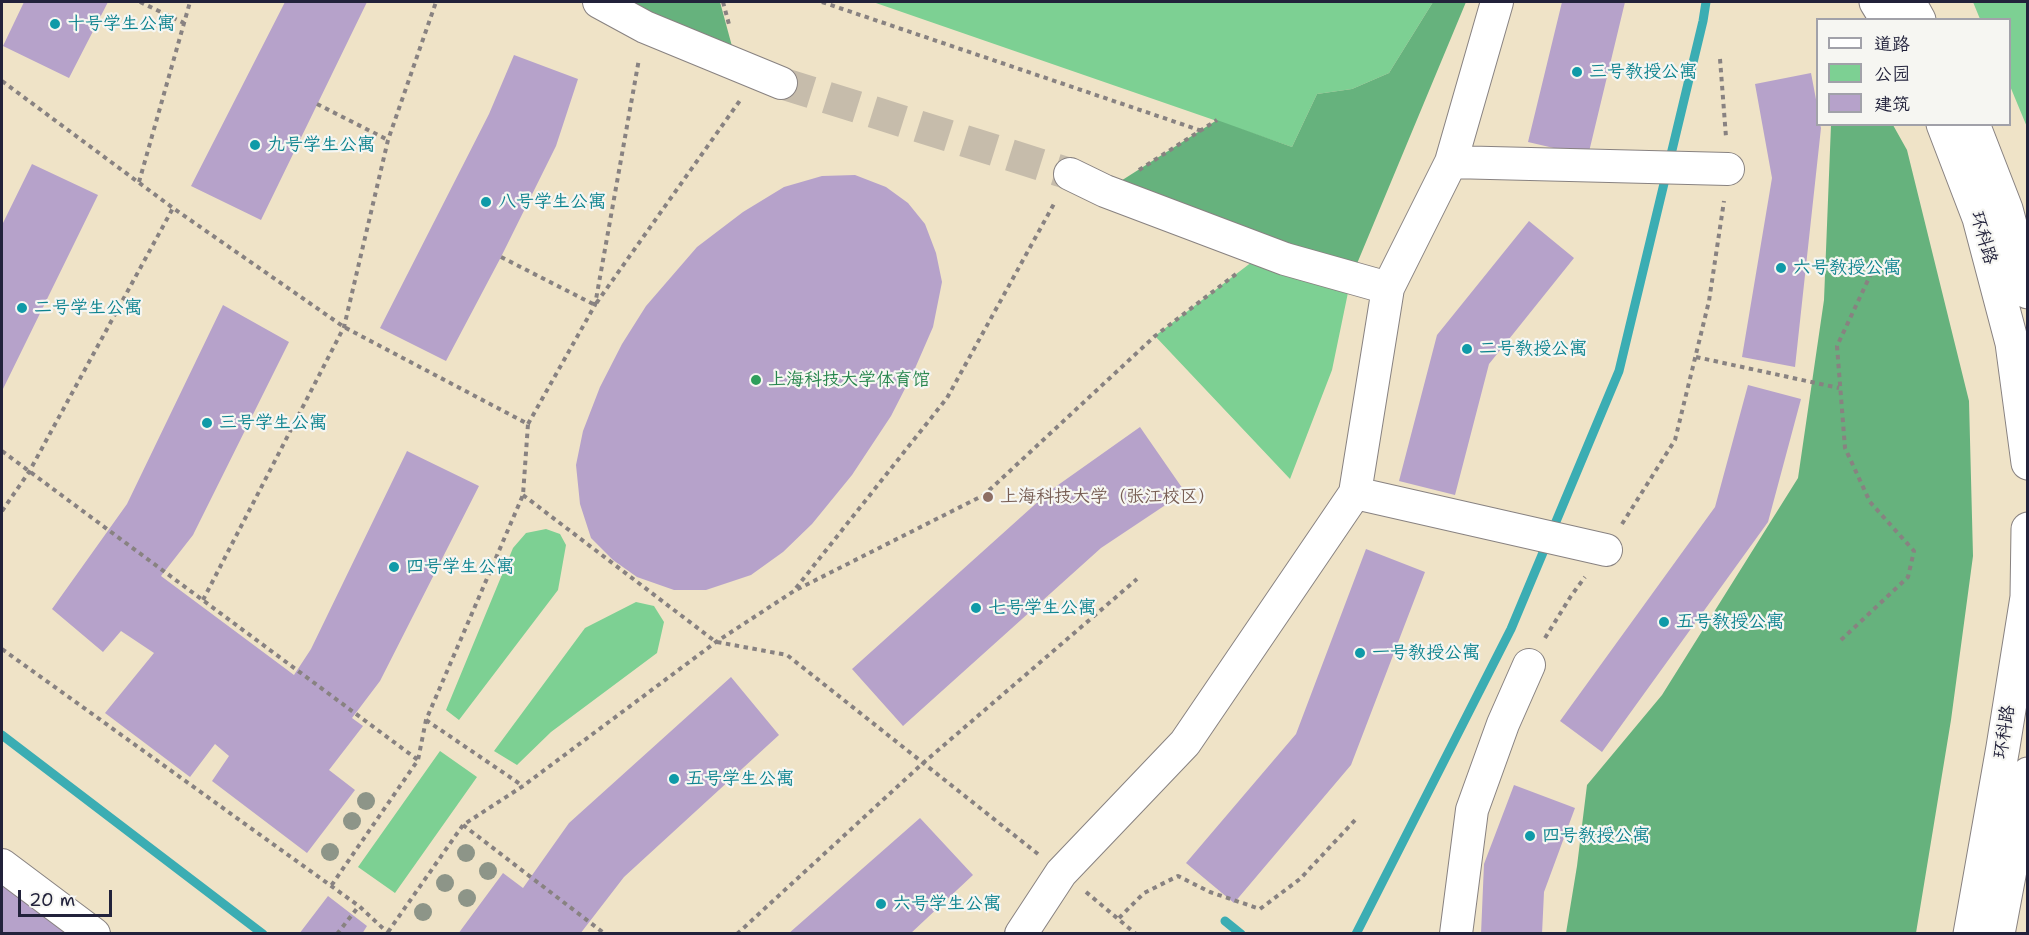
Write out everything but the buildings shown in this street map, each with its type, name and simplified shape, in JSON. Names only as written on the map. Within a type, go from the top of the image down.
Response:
[{"type":"street","points":[[599,2],[645,27],[770,79]]},
{"type":"street","points":[[1021,933],[1061,873],[1185,743],[1355,493],[1388,288],[1451,162],[1497,2]]},
{"type":"street","points":[[1876,2],[1886,18]]},
{"type":"street","points":[[1909,2],[1918,18]]},
{"type":"street","name":"环科路","points":[[1944,126],[1979,218],[2012,343],[2028,463]]},
{"type":"street","name":"环科路","points":[[1974,126],[2006,209],[2028,292]]},
{"type":"street","points":[[1451,162],[1728,169]]},
{"type":"street","points":[[1070,174],[1105,191],[1265,252],[1388,288]]},
{"type":"street","points":[[1355,493],[1606,550]]},
{"type":"street","name":"环科路","points":[[1970,933],[2027,597],[2028,529]]},
{"type":"street","points":[[1456,933],[1472,810],[1503,724],[1529,664]]},
{"type":"street","name":"环科路","points":[[1998,933],[2028,774]]},
{"type":"street","points":[[2,865],[94,933]]},
{"type":"path","points":[[140,2],[184,23]]},
{"type":"path","points":[[139,182],[190,2]]},
{"type":"path","points":[[203,600],[344,327],[388,140],[436,2]]},
{"type":"path","points":[[822,2],[1202,131]]},
{"type":"path","points":[[595,305],[645,27]]},
{"type":"path","points":[[1529,664],[1571,596],[1606,550],[1675,440],[1709,301],[1728,169],[1720,59]]},
{"type":"path","points":[[331,886],[418,760],[426,720],[523,495],[528,424],[595,305],[770,79]]},
{"type":"path","points":[[2,81],[173,208],[344,327],[528,424]]},
{"type":"path","points":[[317,104],[388,140]]},
{"type":"path","points":[[1105,191],[1217,120]]},
{"type":"path","points":[[794,591],[946,398],[1070,174]]},
{"type":"path","points":[[2,511],[29,472],[173,208]]},
{"type":"path","points":[[2,649],[359,906],[388,933],[463,825],[523,786],[716,642],[794,591],[984,495],[1155,336],[1265,252]]},
{"type":"path","points":[[501,257],[595,305]]},
{"type":"path","points":[[1841,640],[1908,577],[1914,551],[1870,502],[1845,447],[1837,346],[1877,261]]},
{"type":"path","points":[[1696,357],[1839,388]]},
{"type":"path","points":[[2,451],[418,760]]},
{"type":"path","points":[[523,495],[716,642],[787,655],[1136,933]]},
{"type":"path","points":[[737,933],[922,764],[1137,579]]},
{"type":"path","points":[[426,720],[523,786]]},
{"type":"path","points":[[1119,918],[1144,893],[1178,876],[1210,892],[1260,909],[1300,879],[1357,818]]},
{"type":"path","points":[[463,825],[605,933]]},
{"type":"path","points":[[336,933],[359,906]]},
{"type":"green space","points":[[609,2],[720,2],[736,61]]},
{"type":"green space","points":[[873,2],[1433,2],[1389,73],[1352,89],[1317,94],[1292,147]]},
{"type":"green space","points":[[1433,2],[1466,2],[1351,278],[1105,191],[1217,120],[1292,147],[1317,94],[1352,89],[1389,73]]},
{"type":"green space","points":[[1973,2],[2027,2],[2027,127],[2011,88],[2011,18],[1980,18]]},
{"type":"green space","points":[[1831,126],[1894,126],[1907,150],[1969,401],[1973,556],[1951,720],[1916,933],[1566,933],[1587,785],[1662,695],[1798,478],[1824,300]]},
{"type":"green space","points":[[1265,252],[1351,278],[1332,370],[1290,479],[1155,336]]},
{"type":"green space","points":[[546,529],[560,534],[566,545],[558,590],[459,720],[446,710],[513,548],[526,533]]},
{"type":"green space","points":[[636,602],[654,606],[664,622],[657,653],[551,732],[517,765],[494,751],[585,628]]},
{"type":"green space","points":[[440,751],[477,777],[395,893],[358,867]]},
{"type":"waterway","points":[[1356,934],[1511,629],[1619,371],[1706,2]]},
{"type":"waterway","points":[[2,735],[263,934]]},
{"type":"waterway","points":[[1225,921],[1241,934]]},
{"type":"tunnel","points":[[781,83],[1070,174]]},
{"type":"place","name":"十号学生公寓","points":[[55,24]]},
{"type":"place","name":"三号教授公寓","points":[[1577,72]]},
{"type":"place","name":"九号学生公寓","points":[[255,145]]},
{"type":"place","name":"八号学生公寓","points":[[486,202]]},
{"type":"place","name":"六号教授公寓","points":[[1781,268]]},
{"type":"place","name":"二号学生公寓","points":[[22,308]]},
{"type":"place","name":"二号教授公寓","points":[[1467,349]]},
{"type":"place","name":"上海科技大学体育馆","points":[[756,380]]},
{"type":"place","name":"三号学生公寓","points":[[207,423]]},
{"type":"place","name":"上海科技大学（张江校区）","points":[[988,497]]},
{"type":"place","name":"四号学生公寓","points":[[394,567]]},
{"type":"place","name":"七号学生公寓","points":[[976,608]]},
{"type":"place","name":"五号教授公寓","points":[[1664,622]]},
{"type":"place","name":"一号教授公寓","points":[[1360,653]]},
{"type":"place","name":"五号学生公寓","points":[[674,779]]},
{"type":"place","name":"四号教授公寓","points":[[1530,836]]},
{"type":"place","name":"六号学生公寓","points":[[881,904]]}]
